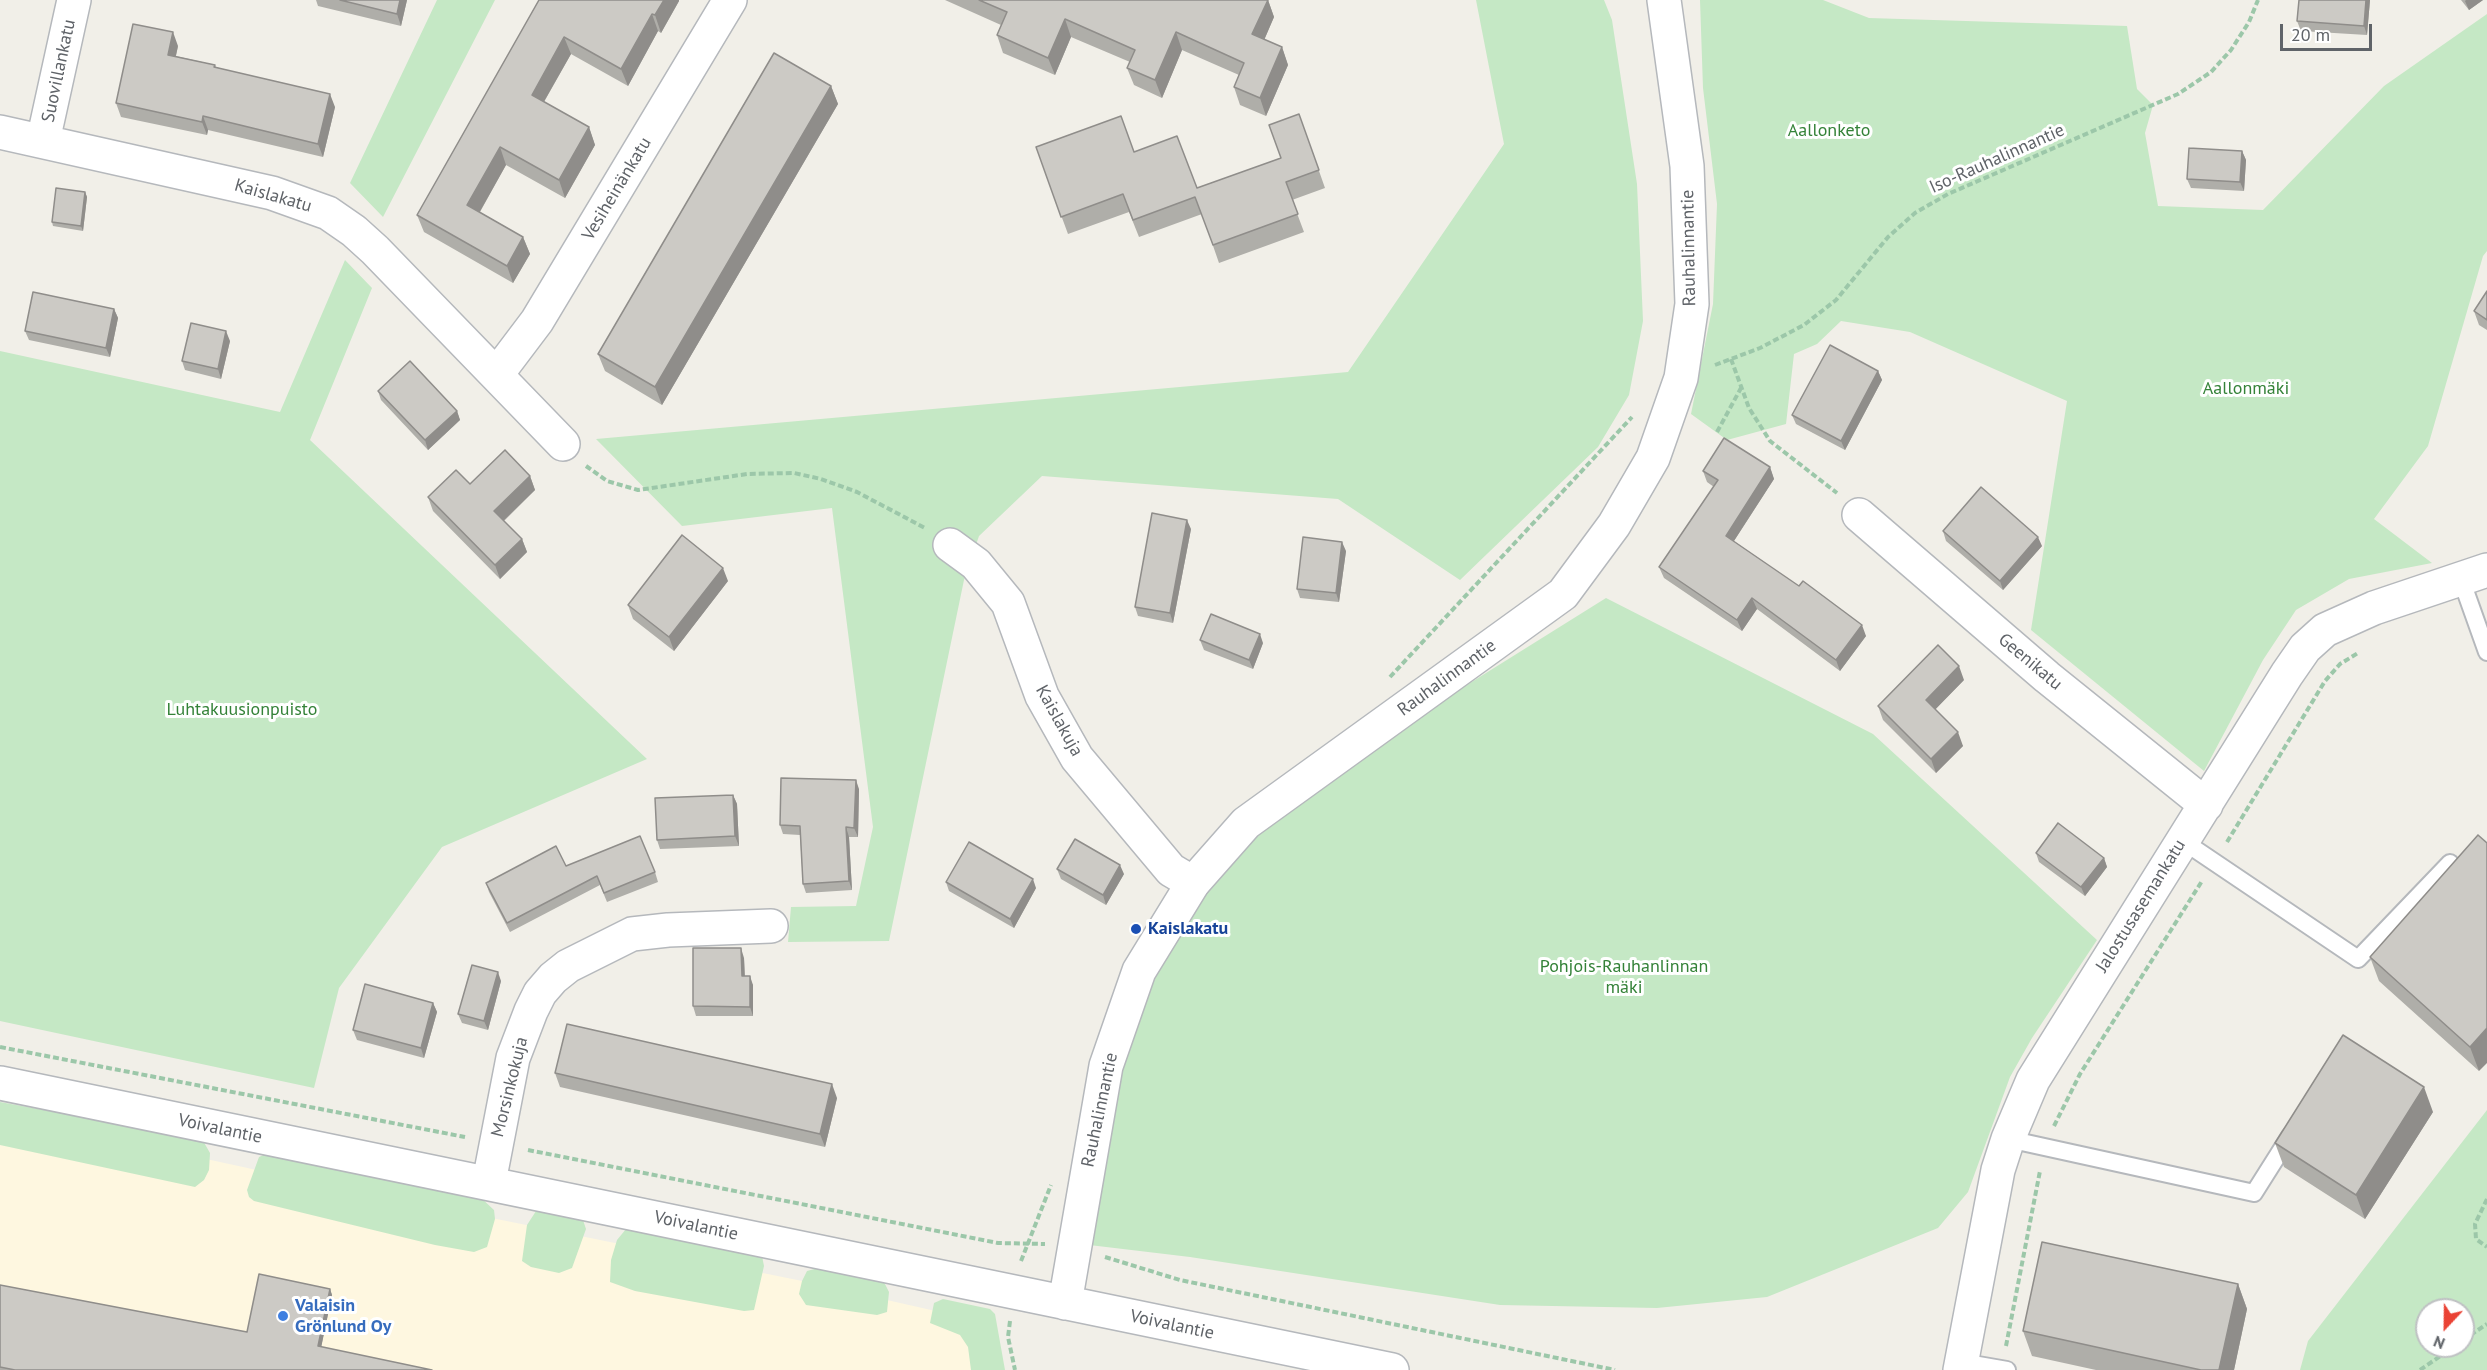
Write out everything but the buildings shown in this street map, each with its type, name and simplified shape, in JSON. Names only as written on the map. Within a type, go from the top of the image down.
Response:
[{"type":"street","name":"Suovillankatu","points":[[44,141],[74,0]]},
{"type":"street","name":"Vesiheinänkatu","points":[[497,374],[537,321],[730,0]]},
{"type":"street","name":"Rauhalinnantie","points":[[1065,1303],[1106,1066],[1139,971],[1193,883],[1246,823],[1563,594],[1614,525],[1653,458],[1681,378],[1692,304],[1687,166],[1664,0]]},
{"type":"street","name":"Kaislakatu","points":[[0,132],[272,193],[328,213],[354,231],[375,250],[563,444]]},
{"type":"street","name":"Geenikatu","points":[[1859,515],[2047,677],[2206,805]]},
{"type":"street","name":"Kaislakuja","points":[[950,545],[976,564],[1008,603],[1042,696],[1077,758],[1172,870],[1193,883]]},
{"type":"street","name":"Jalostusasemankatu","points":[[1960,1366],[1998,1170],[2008,1139],[2033,1080],[2287,674],[2305,648],[2325,630],[2374,608],[2474,574]]},
{"type":"street","name":"Morsinkokuja","points":[[489,1182],[513,1058],[535,1002],[553,978],[568,966],[632,934],[668,930],[771,926]]},
{"type":"street","name":"Voivalantie","points":[[0,1083],[1392,1370]]},
{"type":"lane","points":[[2474,574],[2487,652]]},
{"type":"lane","points":[[2183,841],[2358,959],[2450,863]]},
{"type":"lane","points":[[2008,1139],[2254,1193],[2296,1126]]},
{"type":"lane","points":[[1960,1366],[2004,1369]]},
{"type":"path","name":"Iso-Rauhalinnantie","points":[[1681,378],[1760,348],[1804,325],[1828,306],[1888,237],[1915,213],[1948,194],[2178,94],[2211,72],[2231,50],[2249,22],[2258,0]]},
{"type":"path","points":[[1731,359],[1749,408],[1770,441],[1827,483],[1859,515]]},
{"type":"path","points":[[1717,432],[1741,388]]},
{"type":"path","points":[[1389,678],[1635,414]]},
{"type":"path","points":[[563,444],[591,471],[607,481],[638,490],[771,472],[821,478],[889,506],[950,545]]},
{"type":"path","points":[[2004,1369],[2047,1147],[2080,1074],[2325,681],[2340,664],[2368,648]]},
{"type":"path","points":[[0,1047],[998,1243],[1027,1242],[1073,1247],[1180,1280],[1615,1370]]},
{"type":"path","points":[[1027,1242],[1053,1180]]},
{"type":"path","points":[[2487,1199],[2475,1224],[2476,1239],[2487,1247]]},
{"type":"path","points":[[2420,1370],[2438,1358]]},
{"type":"shaded area","points":[[0,1114],[275,1174],[812,1283],[984,1322],[996,1370],[0,1370]]},
{"type":"green space","points":[[437,0],[495,0],[383,217],[350,183]]},
{"type":"green space","points":[[1476,0],[1604,0],[1612,20],[1637,184],[1643,321],[1629,395],[1598,447],[1460,580],[1338,499],[1042,476],[979,536],[964,580],[889,941],[788,942],[791,907],[856,906],[873,827],[832,508],[682,526],[596,439],[1348,372],[1504,144]]},
{"type":"green space","name":"Aallonmäki","points":[[1700,0],[1823,0],[1869,18],[2127,26],[2137,89],[2153,105],[2145,133],[2158,206],[2263,210],[2384,86],[2487,14],[2487,251],[2483,256],[2428,446],[2374,519],[2432,563],[2349,579],[2296,610],[2263,660],[2204,771],[2031,630],[2067,401],[1910,332],[1841,321],[1817,344],[1794,354],[1786,424],[1727,440],[1691,414],[1713,304],[1717,204],[1703,88]]},
{"type":"green space","name":"Luhtakuusionpuisto","points":[[345,260],[372,288],[310,440],[647,759],[442,847],[339,988],[314,1088],[0,1021],[0,351],[280,412]]},
{"type":"green space","name":"Pohjois-Rauhanlinnan mäki","points":[[1606,598],[1873,734],[2097,940],[2032,1038],[2010,1077],[1968,1192],[1938,1228],[1767,1297],[1657,1308],[1500,1305],[1190,1257],[1081,1244],[1139,971],[1246,823]]},
{"type":"green space","points":[[0,1102],[202,1139],[210,1153],[209,1170],[204,1180],[195,1187],[0,1145]]},
{"type":"green space","points":[[2487,1110],[2487,1370],[2300,1370],[2308,1341]]},
{"type":"green space","points":[[270,1152],[479,1196],[494,1210],[495,1219],[487,1247],[474,1252],[435,1245],[254,1201],[249,1197],[247,1190],[259,1157]]},
{"type":"green space","points":[[538,1208],[583,1220],[586,1229],[572,1268],[559,1273],[531,1267],[522,1261],[527,1225]]},
{"type":"green space","points":[[636,1227],[762,1256],[764,1266],[754,1310],[744,1311],[635,1291],[610,1282],[611,1260],[617,1240],[626,1229]]},
{"type":"green space","points":[[818,1268],[884,1282],[889,1292],[887,1312],[877,1315],[806,1305],[799,1294],[802,1281],[807,1271]]},
{"type":"green space","points":[[943,1299],[990,1309],[995,1314],[1005,1370],[971,1370],[968,1347],[960,1335],[930,1323],[934,1303]]},
{"type":"place","name":"Kaislakatu","points":[[1136,929]]},
{"type":"place","name":"Valaisin Grönlund Oy","points":[[283,1316]]},
{"type":"park label","name":"Aallonketo","points":[[1829,131]]}]
